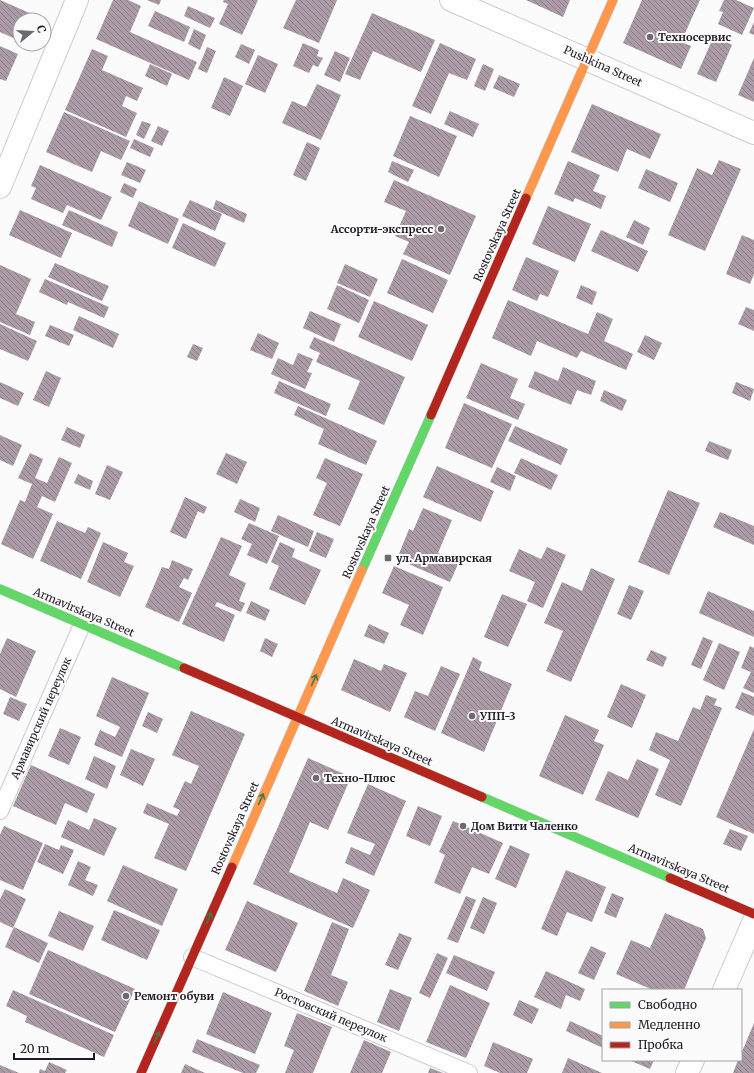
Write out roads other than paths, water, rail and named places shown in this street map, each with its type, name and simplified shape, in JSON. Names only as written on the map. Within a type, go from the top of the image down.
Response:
[{"type":"street","points":[[0,187],[77,0]]},
{"type":"street","name":"Pushkina Street","points":[[451,0],[754,132]]},
{"type":"street","name":"Rostovskaya Street","points":[[141,1073],[613,0]]},
{"type":"street","name":"Armavirskaya Street","points":[[0,589],[754,914]]},
{"type":"street","points":[[724,989],[754,922]]},
{"type":"street","points":[[687,1073],[693,1061]]},
{"type":"lane","name":"Армавирский переулок","points":[[0,811],[82,625]]},
{"type":"lane","name":"Ростовский переулок","points":[[192,957],[469,1073]]},
{"type":"place","name":"Техносервис","points":[[650,37]]},
{"type":"place","name":"Ассорти-экспресс","points":[[441,229]]},
{"type":"place","name":"ул. Армавирская","points":[[388,558]]},
{"type":"place","name":"УПП-3","points":[[472,716]]},
{"type":"place","name":"Техно-Плюс","points":[[316,778]]},
{"type":"place","name":"Дом Вити Чаленко","points":[[463,826]]},
{"type":"place","name":"Ремонт обуви","points":[[126,996]]}]
